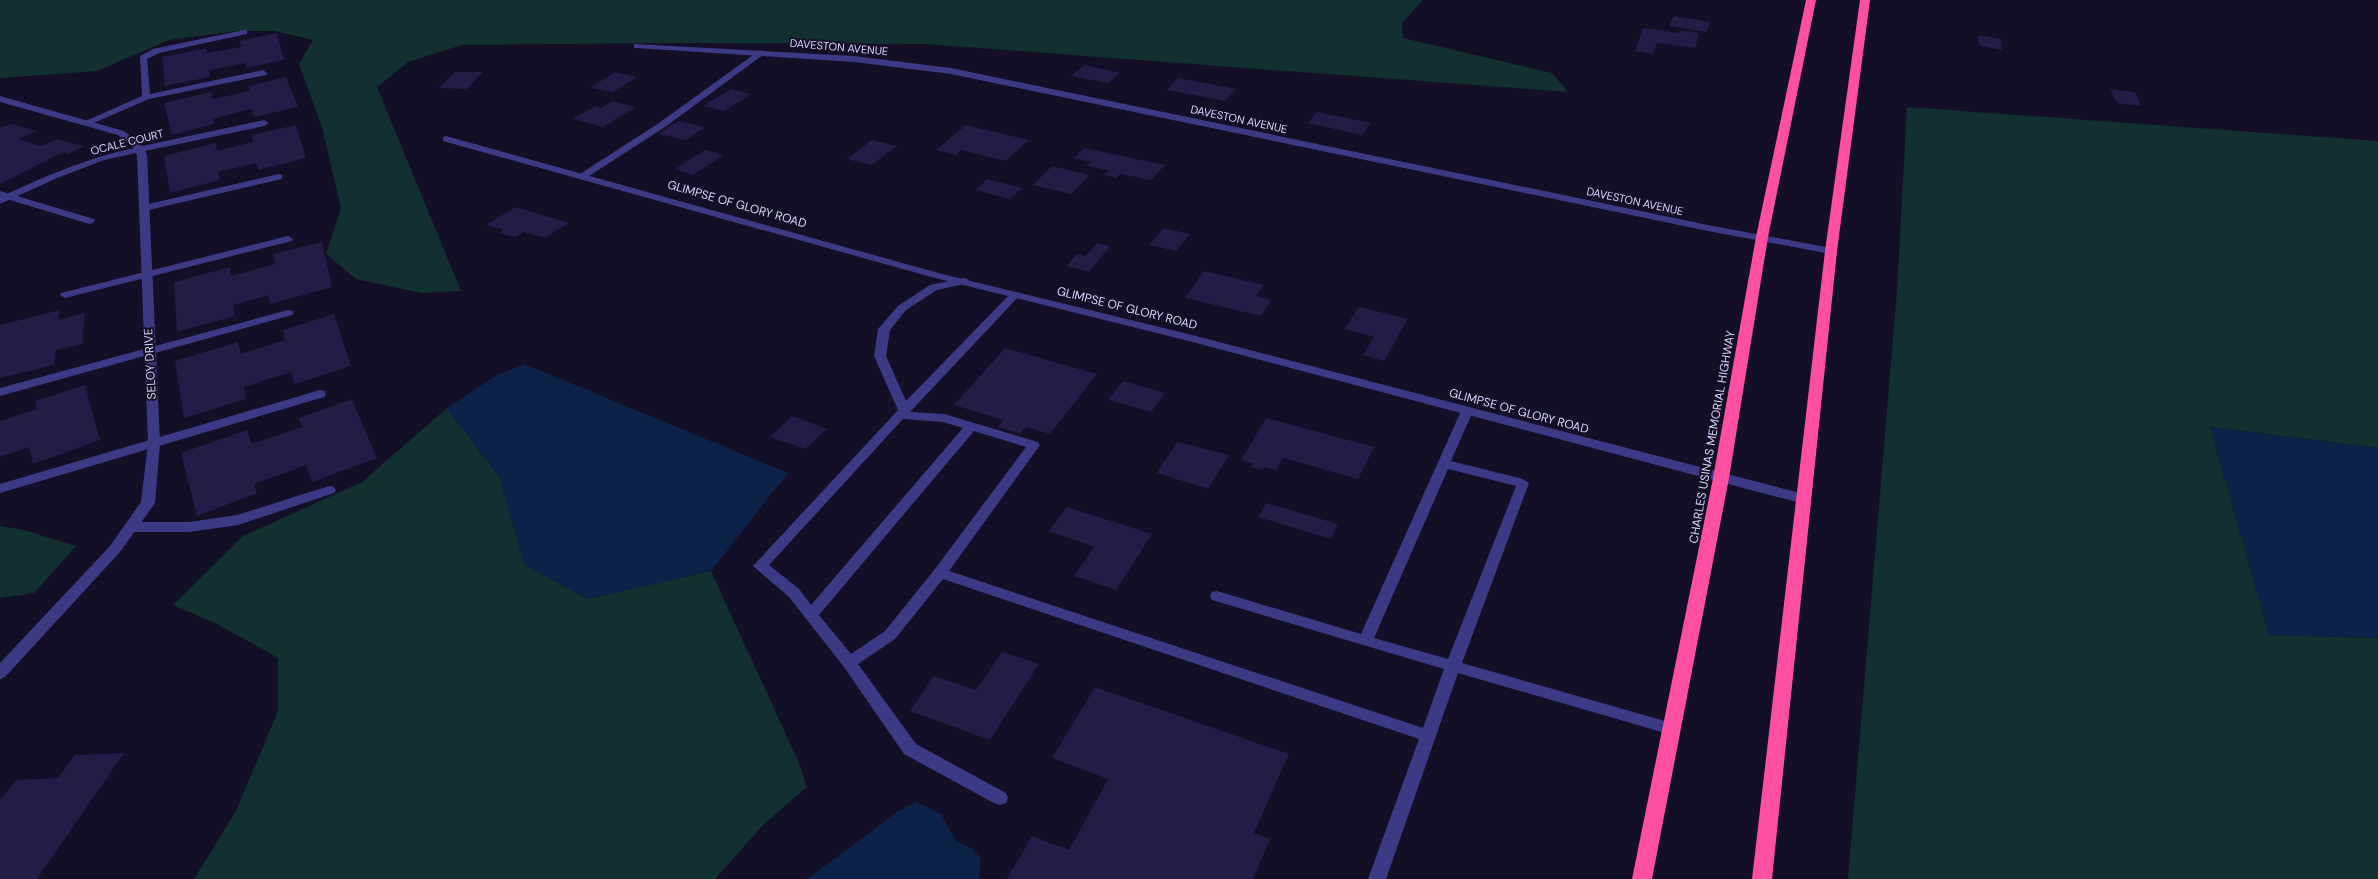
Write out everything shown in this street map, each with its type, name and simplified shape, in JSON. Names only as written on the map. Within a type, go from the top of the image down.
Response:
[{"type":"highway","name":"CHARLES USINAS MEMORIAL HIGHWAY","points":[[1642,879],[1721,478],[1762,237],[1811,0]]},
{"type":"highway","points":[[1762,879],[1831,251],[1865,0]]},
{"type":"street","points":[[146,97],[143,58],[156,51],[244,32]]},
{"type":"street","name":"DAVESTON AVENUE","points":[[637,46],[763,52],[854,59],[951,71],[1699,226],[1831,251]]},
{"type":"street","points":[[583,176],[662,125],[763,52]]},
{"type":"street","points":[[86,123],[146,97],[262,73]]},
{"type":"street","points":[[0,99],[121,133],[137,144],[139,149]]},
{"type":"street","name":"OCALE COURT","points":[[3,197],[79,166],[139,149],[264,123]]},
{"type":"street","name":"GLIMPSE OF GLORY ROAD","points":[[446,139],[939,276],[1184,336],[1804,499]]},
{"type":"street","name":"SELOY DRIVE","points":[[0,673],[115,549],[148,503],[154,443],[142,155],[139,149]]},
{"type":"street","points":[[144,208],[279,177]]},
{"type":"street","points":[[3,197],[90,221]]},
{"type":"street","points":[[65,295],[288,239]]},
{"type":"street","points":[[902,412],[880,356],[884,329],[902,308],[934,287],[964,281]]},
{"type":"street","points":[[1000,798],[910,749],[812,614],[794,593],[760,566],[902,412],[1015,295]]},
{"type":"street","points":[[0,392],[288,314]]},
{"type":"street","points":[[0,489],[320,394]]},
{"type":"street","points":[[1365,641],[1467,411]]},
{"type":"street","points":[[849,663],[890,635],[940,573],[1034,445],[944,418],[902,412]]},
{"type":"street","points":[[812,614],[972,426]]},
{"type":"street","points":[[1377,879],[1453,666],[1524,483],[1444,464]]},
{"type":"street","points":[[132,527],[189,528],[238,520],[329,490]]},
{"type":"street","points":[[940,573],[1428,736]]},
{"type":"street","points":[[1217,596],[1365,641],[1672,729]]},
{"type":"green space","points":[[0,0],[1423,0],[1402,23],[1403,38],[1552,73],[1568,92],[925,44],[668,43],[462,45],[408,62],[377,87],[461,291],[422,293],[356,279],[326,254],[341,208],[322,127],[299,64],[313,40],[275,31],[237,31],[169,40],[97,71],[0,78]]},
{"type":"green space","points":[[1907,107],[2378,141],[2378,448],[2210,427],[2269,635],[2378,638],[2378,879],[1848,879],[1897,290]]},
{"type":"green space","points":[[447,408],[500,478],[524,564],[587,599],[711,571],[799,763],[807,787],[763,825],[715,879],[194,879],[236,811],[278,711],[278,658],[219,625],[173,605],[243,536],[362,482]]},
{"type":"green space","points":[[0,526],[24,530],[76,546],[34,593],[0,598]]},
{"type":"water","points":[[524,364],[788,473],[711,571],[587,599],[524,564],[500,478],[447,408],[494,377]]},
{"type":"water","points":[[2210,427],[2378,448],[2378,638],[2269,635]]},
{"type":"water","points":[[917,802],[941,814],[956,841],[973,849],[981,859],[979,879],[807,879],[897,812]]},
{"type":"building","points":[[1674,16],[1710,22],[1707,32],[1669,26]]},
{"type":"building","points":[[1643,28],[1679,33],[1680,30],[1699,33],[1695,48],[1657,43],[1653,54],[1635,51]]},
{"type":"building","points":[[277,33],[284,60],[246,68],[246,63],[209,70],[210,77],[165,86],[162,57],[207,48],[207,53],[241,47],[240,41]]},
{"type":"building","points":[[1978,35],[2001,39],[2002,50],[1979,46]]},
{"type":"building","points":[[1084,65],[1120,73],[1108,83],[1071,76]]},
{"type":"building","points":[[455,72],[483,72],[467,89],[438,88]]},
{"type":"building","points":[[615,72],[637,77],[613,92],[590,88]]},
{"type":"building","points":[[286,77],[298,107],[254,117],[251,109],[213,119],[214,124],[172,135],[164,103],[211,92],[213,99],[250,91],[248,86]]},
{"type":"building","points":[[1178,78],[1236,89],[1225,101],[1167,90]]},
{"type":"building","points":[[731,89],[751,94],[724,111],[703,106]]},
{"type":"building","points":[[2110,89],[2135,92],[2141,106],[2117,103]]},
{"type":"building","points":[[612,101],[636,107],[603,127],[573,119],[596,106],[601,108]]},
{"type":"building","points":[[1317,112],[1371,123],[1362,135],[1308,123]]},
{"type":"building","points":[[678,121],[705,127],[686,140],[658,134]]},
{"type":"building","points":[[11,124],[37,131],[18,139],[41,146],[57,139],[84,146],[68,154],[63,152],[0,184],[0,128]]},
{"type":"building","points":[[296,125],[306,158],[259,170],[256,163],[218,172],[220,180],[170,193],[164,156],[216,143],[217,151],[253,142],[252,135]]},
{"type":"building","points":[[966,125],[1029,140],[1005,161],[961,150],[956,155],[936,150]]},
{"type":"building","points":[[872,140],[897,146],[871,165],[847,159]]},
{"type":"building","points":[[1084,148],[1165,165],[1151,180],[1120,174],[1116,178],[1104,175],[1108,170],[1087,166],[1091,162],[1074,158]]},
{"type":"building","points":[[705,150],[723,155],[693,175],[675,169]]},
{"type":"building","points":[[1052,166],[1090,175],[1072,194],[1033,185]]},
{"type":"building","points":[[987,179],[1022,188],[1010,199],[976,190]]},
{"type":"building","points":[[516,207],[569,223],[545,238],[524,232],[515,237],[499,233],[503,230],[486,225]]},
{"type":"building","points":[[1164,228],[1190,234],[1176,251],[1149,245]]},
{"type":"building","points":[[322,242],[332,287],[270,304],[268,295],[233,305],[235,316],[177,332],[174,282],[230,267],[231,276],[275,264],[273,254]]},
{"type":"building","points":[[1097,243],[1110,246],[1089,272],[1066,266],[1077,254],[1085,256]]},
{"type":"building","points":[[1204,271],[1264,285],[1256,296],[1271,300],[1261,316],[1185,298]]},
{"type":"building","points":[[1359,307],[1408,319],[1384,361],[1363,355],[1374,337],[1344,329]]},
{"type":"building","points":[[60,310],[58,320],[85,313],[82,344],[56,350],[54,365],[0,378],[0,325]]},
{"type":"building","points":[[334,314],[351,366],[294,384],[291,372],[244,387],[246,399],[184,418],[175,361],[238,342],[241,354],[285,340],[283,330]]},
{"type":"building","points":[[1005,348],[1097,374],[1050,434],[1026,427],[1020,434],[998,427],[1003,420],[954,405]]},
{"type":"building","points":[[1123,381],[1165,393],[1151,412],[1108,400]]},
{"type":"building","points":[[85,385],[100,440],[33,464],[29,447],[0,457],[0,421],[37,409],[35,401]]},
{"type":"building","points":[[352,399],[377,458],[312,482],[306,465],[254,484],[257,493],[197,516],[181,453],[247,430],[252,444],[302,427],[299,418]]},
{"type":"building","points":[[792,416],[827,429],[805,449],[770,437]]},
{"type":"building","points":[[1266,418],[1374,447],[1358,479],[1283,458],[1276,470],[1265,467],[1263,470],[1250,467],[1253,464],[1241,460]]},
{"type":"building","points":[[1177,442],[1229,455],[1208,489],[1157,473]]},
{"type":"building","points":[[1266,503],[1338,524],[1331,539],[1258,517]]},
{"type":"building","points":[[1067,507],[1152,534],[1116,590],[1074,576],[1094,547],[1049,531]]},
{"type":"building","points":[[1002,652],[1039,664],[990,740],[910,711],[934,676],[976,690]]},
{"type":"building","points":[[1095,687],[1289,754],[1254,833],[1270,839],[1253,879],[1007,879],[1032,836],[1069,850],[1108,779],[1052,758]]},
{"type":"building","points":[[124,753],[37,879],[0,879],[0,800],[16,780],[58,778],[75,755]]}]
